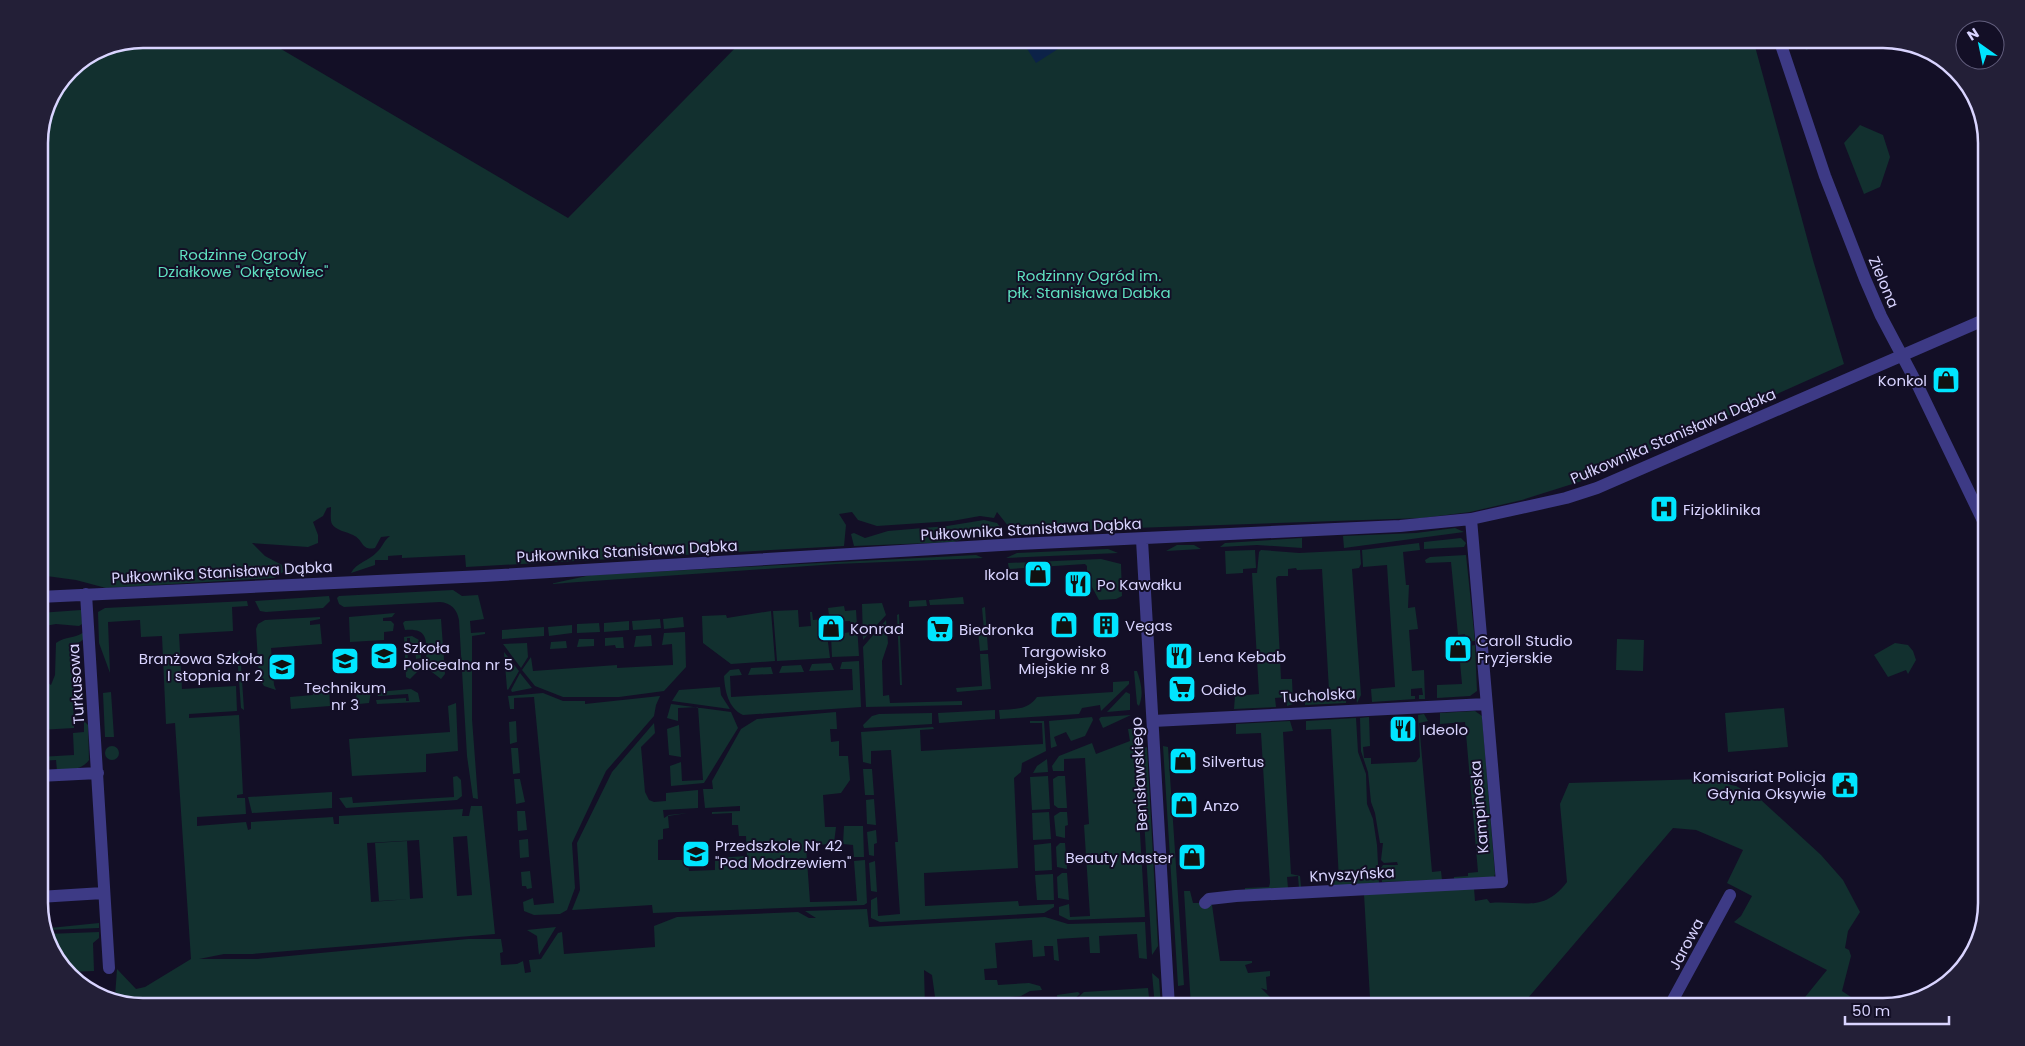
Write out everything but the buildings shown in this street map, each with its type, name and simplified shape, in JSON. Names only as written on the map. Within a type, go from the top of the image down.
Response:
[{"type":"street","name":"Zielona","points":[[1782,48],[1825,176],[1881,316],[1977,510]]},
{"type":"street","name":"Pułkownika Stanisława Dąbka","points":[[48,596],[484,576],[1018,544],[1324,531],[1471,519],[1540,504],[1597,488],[1977,323]]},
{"type":"street","name":"Kampinoska","points":[[1471,519],[1502,882]]},
{"type":"street","name":"Benisławskiego","points":[[1142,540],[1169,998]]},
{"type":"street","name":"Turkusowa","points":[[86,594],[109,968]]},
{"type":"street","name":"Tucholska","points":[[1153,721],[1486,704]]},
{"type":"street","points":[[48,776],[98,773]]},
{"type":"street","name":"Knyszyńska","points":[[1205,903],[1209,899],[1236,896],[1502,882]]},
{"type":"street","points":[[48,896],[103,893]]},
{"type":"street","name":"Jarowa","points":[[1674,998],[1730,895]]},
{"type":"green space","name":"Rodzinny Ogród im. płk. Stanisława Dabka","points":[[279,48],[568,218],[735,48],[1755,48],[1813,260],[1844,364],[1585,480],[1522,500],[1470,512],[1422,518],[1018,532],[1009,527],[997,512],[994,518],[980,516],[952,521],[877,526],[858,520],[852,512],[839,514],[846,525],[844,546],[466,567],[465,555],[402,558],[402,555],[388,556],[388,560],[375,560],[375,565],[351,573],[356,566],[374,555],[390,536],[381,537],[375,548],[367,548],[357,537],[338,529],[332,524],[331,507],[327,508],[323,516],[313,522],[318,535],[318,543],[308,547],[252,543],[265,556],[282,565],[283,572],[274,578],[106,588],[76,580],[48,576],[48,130],[57,101],[75,75],[95,60],[124,49]]},
{"type":"green space","points":[[1860,125],[1883,135],[1890,157],[1880,187],[1864,194],[1844,143]]},
{"type":"green space","points":[[984,520],[997,523],[1001,528],[996,531],[974,534],[954,542],[854,546],[851,534],[854,533],[865,538],[888,531],[947,526]]},
{"type":"green space","points":[[1455,528],[1464,532],[1344,548],[1343,536],[1416,533]]},
{"type":"green space","points":[[1302,538],[1302,548],[1257,545],[1220,547],[1225,543]]},
{"type":"green space","points":[[1461,538],[1466,543],[1464,547],[1424,549],[1424,542]]},
{"type":"green space","points":[[1419,543],[1420,550],[1403,552],[1406,585],[1409,585],[1408,608],[1415,607],[1418,629],[1409,630],[1412,671],[1424,670],[1425,699],[1419,699],[1419,695],[1423,695],[1422,688],[1411,689],[1411,696],[1415,696],[1415,699],[1372,702],[1371,689],[1395,687],[1387,565],[1363,567],[1362,550]]},
{"type":"green space","points":[[1177,545],[1194,545],[1201,549],[1166,551]]},
{"type":"green space","points":[[1108,549],[1118,553],[1006,558],[1017,553]]},
{"type":"green space","points":[[1255,550],[1256,568],[1243,569],[1243,573],[1226,574],[1225,551]]},
{"type":"green space","points":[[1261,550],[1299,553],[1360,550],[1361,564],[1359,568],[1352,569],[1361,695],[1357,703],[1356,695],[1346,695],[1346,703],[1305,705],[1304,692],[1329,690],[1322,569],[1297,570],[1296,568],[1288,569],[1288,576],[1278,576],[1276,578],[1281,679],[1292,679],[1293,704],[1287,706],[1286,697],[1275,698],[1276,707],[1234,709],[1235,696],[1259,694],[1252,573],[1257,573],[1259,552]]},
{"type":"green space","points":[[976,555],[983,558],[836,564],[550,584],[591,575]]},
{"type":"green space","points":[[1466,555],[1475,641],[1466,642],[1465,634],[1458,635],[1451,562],[1426,563],[1425,560],[1430,557]]},
{"type":"green space","points":[[1101,559],[1121,564],[1122,596],[1116,599],[1099,600],[1087,578],[1087,566],[1085,564],[1009,569],[1008,563]]},
{"type":"green space","points":[[453,590],[462,596],[478,595],[484,619],[470,621],[471,633],[485,632],[485,634],[472,636],[472,719],[478,799],[473,798],[467,756],[459,620],[455,610],[450,605],[440,602],[344,607],[339,604],[337,598],[339,596]]},
{"type":"green space","points":[[329,596],[330,601],[323,608],[266,612],[260,611],[255,601]]},
{"type":"green space","points":[[963,597],[964,604],[930,605],[929,600]]},
{"type":"green space","points":[[926,600],[927,606],[909,607],[909,601]]},
{"type":"green space","points":[[247,601],[248,606],[232,607],[233,631],[179,634],[182,689],[236,686],[237,711],[189,714],[189,718],[239,715],[243,794],[237,795],[237,798],[245,798],[246,814],[197,817],[197,826],[246,822],[248,830],[251,829],[251,822],[333,817],[334,824],[339,824],[339,816],[463,809],[462,816],[469,816],[471,806],[482,806],[495,934],[252,954],[224,954],[199,959],[257,959],[468,939],[501,939],[503,952],[500,953],[501,965],[517,964],[523,961],[525,973],[531,972],[529,960],[541,959],[558,933],[562,932],[564,954],[655,947],[654,926],[677,917],[798,912],[809,918],[816,918],[805,911],[867,909],[869,927],[1045,917],[1068,924],[1145,922],[1147,959],[1139,958],[1137,934],[1099,936],[1100,953],[1090,953],[1089,937],[1057,939],[1059,961],[1054,960],[1053,946],[1044,946],[1045,956],[1033,957],[1032,940],[995,943],[997,968],[984,969],[985,980],[997,980],[998,985],[1029,983],[1040,986],[1042,990],[1030,991],[1021,996],[1000,998],[935,998],[932,975],[924,970],[925,998],[130,998],[118,995],[115,994],[117,969],[136,989],[145,987],[191,959],[175,723],[166,724],[162,636],[141,637],[140,620],[108,622],[110,673],[99,643],[98,612],[105,608]],"holes":[[[467,836],[472,895],[457,896],[453,837]],[[419,840],[423,898],[371,902],[367,843]]]},
{"type":"green space","points":[[882,603],[886,615],[863,640],[862,604]]},
{"type":"green space","points":[[844,606],[845,611],[856,610],[859,656],[832,657],[831,636],[832,640],[844,639],[844,633],[851,632],[850,621],[830,622],[828,608]]},
{"type":"green space","points":[[985,607],[988,650],[980,651],[978,631],[984,630],[982,608]]},
{"type":"green space","points":[[81,610],[82,624],[79,626],[56,624],[48,625],[48,612]]},
{"type":"green space","points":[[798,610],[799,627],[811,626],[810,612],[812,612],[813,620],[825,619],[830,658],[777,661],[773,611]]},
{"type":"green space","points":[[771,611],[775,661],[731,664],[703,643],[702,616],[726,615],[727,618]]},
{"type":"green space","points":[[395,613],[392,617],[383,618],[383,621],[391,621],[394,624],[393,631],[384,632],[384,640],[350,642],[349,617]]},
{"type":"green space","points":[[899,614],[902,685],[900,685],[897,615]]},
{"type":"green space","points":[[320,617],[320,619],[310,621],[310,625],[320,624],[322,644],[271,648],[276,690],[264,686],[259,678],[256,629],[258,624],[265,620]]},
{"type":"green space","points":[[683,617],[684,627],[664,629],[663,619]]},
{"type":"green space","points":[[441,619],[445,674],[441,679],[428,669],[424,636],[421,632],[415,630],[405,630],[403,623],[405,621]]},
{"type":"green space","points":[[660,619],[661,628],[633,630],[632,621]]},
{"type":"green space","points":[[886,620],[888,643],[882,661],[883,696],[889,695],[890,703],[962,701],[962,705],[866,707],[863,647]]},
{"type":"green space","points":[[629,621],[629,630],[604,632],[604,623]]},
{"type":"green space","points":[[599,623],[600,632],[577,633],[577,624]]},
{"type":"green space","points":[[572,625],[572,633],[549,636],[548,627]]},
{"type":"green space","points":[[544,627],[544,636],[502,639],[502,630]]},
{"type":"green space","points":[[84,632],[85,638],[76,645],[76,685],[73,690],[74,728],[48,729],[48,683],[51,685],[55,675],[56,643],[63,639],[77,636]]},
{"type":"green space","points":[[685,632],[686,667],[664,691],[619,697],[563,697],[535,686],[522,670],[531,657],[533,671],[617,665],[617,668],[673,665],[672,644],[662,645],[664,633]]},
{"type":"green space","points":[[651,635],[652,646],[634,647],[636,636]]},
{"type":"green space","points":[[412,636],[419,640],[421,658],[416,659],[415,647],[410,647],[410,638],[407,638],[408,663],[421,661],[421,668],[410,679],[406,677],[404,637]]},
{"type":"green space","points":[[623,637],[624,648],[616,648],[615,645],[605,646],[605,638]]},
{"type":"green space","points":[[579,639],[594,639],[594,646],[577,647]]},
{"type":"green space","points":[[1617,639],[1644,640],[1643,671],[1616,670]]},
{"type":"green space","points":[[566,641],[567,648],[550,649],[551,642]]},
{"type":"green space","points":[[527,643],[528,657],[521,668],[503,644]]},
{"type":"green space","points":[[1895,643],[1908,645],[1913,651],[1916,660],[1908,674],[1906,670],[1888,677],[1874,655]]},
{"type":"green space","points":[[1475,645],[1477,691],[1470,696],[1437,698],[1437,685],[1462,684],[1459,651],[1463,650],[1463,647]]},
{"type":"green space","points":[[240,650],[244,710],[241,708],[237,653]]},
{"type":"green space","points":[[504,652],[519,671],[508,690],[507,689]]},
{"type":"green space","points":[[980,654],[988,654],[991,689],[957,692],[956,688],[982,686]]},
{"type":"green space","points":[[859,661],[861,707],[743,715],[734,708],[726,693],[724,676],[730,670],[739,669],[742,675],[730,676],[731,697],[853,690],[852,669],[840,669],[842,662]]},
{"type":"green space","points":[[831,663],[834,670],[809,671],[812,664]]},
{"type":"green space","points":[[801,665],[804,672],[779,673],[782,666]]},
{"type":"green space","points":[[771,667],[773,674],[748,675],[751,668]]},
{"type":"green space","points":[[1134,671],[1137,671],[1140,680],[1141,697],[1139,706],[1137,704]]},
{"type":"green space","points":[[520,673],[532,688],[512,692],[511,690]]},
{"type":"green space","points":[[1129,681],[1129,684],[1101,711],[1100,705],[1082,708],[1079,714],[1000,719],[999,710],[1025,707],[1037,697],[1113,692],[1113,682]]},
{"type":"green space","points":[[329,686],[330,706],[291,709],[290,697],[313,695],[312,687]]},
{"type":"green space","points":[[720,687],[721,695],[730,709],[672,701],[679,690]]},
{"type":"green space","points":[[411,689],[418,693],[420,702],[377,704],[376,700],[406,698],[406,701],[409,701],[408,694],[378,696],[377,692]]},
{"type":"green space","points":[[111,692],[114,737],[105,737],[103,693]]},
{"type":"green space","points":[[371,692],[369,703],[359,704],[355,701],[357,694]]},
{"type":"green space","points":[[1126,692],[1130,694],[1130,710],[1107,712]]},
{"type":"green space","points":[[543,693],[563,701],[585,701],[585,704],[660,696],[654,716],[606,771],[572,843],[575,888],[567,910],[560,914],[534,915],[524,911],[523,902],[533,898],[534,905],[554,903],[534,697],[514,698],[514,709],[510,709],[508,696]]},
{"type":"green space","points":[[456,703],[458,751],[426,754],[426,772],[352,776],[349,739],[450,732],[448,706]]},
{"type":"green space","points":[[671,704],[695,707],[678,708],[678,721],[667,718]]},
{"type":"green space","points":[[698,708],[731,712],[738,728],[704,783],[671,786],[670,766],[681,762],[682,781],[703,780]]},
{"type":"green space","points":[[1784,708],[1788,747],[1728,752],[1725,713]]},
{"type":"green space","points":[[995,710],[995,719],[939,723],[938,713]]},
{"type":"green space","points":[[1475,711],[1482,716],[1495,874],[1494,877],[1454,879],[1454,877],[1468,876],[1468,873],[1478,872],[1465,722],[1440,724],[1440,713]]},
{"type":"green space","points":[[836,712],[837,729],[830,729],[831,742],[839,741],[839,756],[848,756],[850,780],[841,793],[823,795],[825,827],[836,827],[834,843],[806,847],[810,902],[857,901],[854,861],[865,860],[867,903],[864,905],[653,913],[652,905],[572,910],[580,890],[577,843],[612,772],[654,723],[655,733],[641,747],[645,792],[649,800],[654,802],[666,801],[666,793],[698,790],[698,808],[663,810],[664,818],[669,815],[688,813],[668,816],[669,828],[663,829],[663,839],[658,840],[658,860],[688,860],[689,871],[715,870],[715,858],[747,856],[746,836],[739,836],[738,825],[732,825],[732,813],[712,814],[712,812],[740,811],[740,806],[705,808],[703,789],[713,789],[712,781],[741,729],[757,719]]},
{"type":"green space","points":[[932,713],[932,724],[864,728],[863,725],[872,716],[879,714]]},
{"type":"green space","points":[[1424,714],[1428,721],[1419,723],[1432,872],[1441,871],[1442,880],[1382,882],[1381,868],[1383,865],[1398,865],[1397,862],[1384,863],[1381,860],[1383,843],[1380,843],[1375,813],[1371,802],[1368,772],[1361,751],[1360,718],[1369,717],[1370,746],[1363,747],[1364,758],[1371,758],[1371,764],[1416,762],[1420,757],[1418,715]]},
{"type":"green space","points":[[1131,715],[1103,728],[1099,719],[1101,717]]},
{"type":"green space","points":[[1092,717],[1093,720],[1085,736],[1071,741],[1066,732],[1054,737],[1057,746],[1051,748],[1049,721]]},
{"type":"green space","points":[[1356,718],[1358,752],[1366,774],[1367,804],[1373,819],[1377,845],[1379,883],[1329,886],[1329,881],[1339,880],[1331,729],[1306,730],[1306,721]]},
{"type":"green space","points":[[84,721],[88,725],[89,760],[86,764],[75,769],[57,771],[56,760],[48,760],[48,756],[74,755],[73,733],[84,732]]},
{"type":"green space","points":[[516,721],[517,742],[510,744],[509,722]]},
{"type":"green space","points":[[1030,721],[1044,721],[1046,751],[1022,763],[1021,772],[1014,778],[1018,868],[924,873],[925,906],[1018,901],[1019,906],[1054,904],[1054,907],[1044,913],[880,922],[871,918],[871,900],[877,897],[878,916],[900,914],[895,842],[898,842],[891,750],[871,751],[871,764],[863,762],[861,732],[933,727],[934,729],[920,730],[921,751],[1043,744],[1042,723],[1030,723]]},
{"type":"green space","points":[[1290,721],[1293,731],[1283,732],[1291,874],[1300,876],[1301,887],[1299,888],[1298,876],[1287,877],[1288,888],[1245,890],[1245,888],[1269,887],[1270,883],[1261,733],[1236,734],[1236,724]]},
{"type":"green space","points":[[679,725],[681,757],[669,755],[667,729]]},
{"type":"green space","points":[[1128,729],[1132,729],[1134,733],[1145,917],[1069,920],[1059,915],[1059,907],[1069,904],[1070,917],[1090,916],[1084,825],[1089,824],[1085,758],[1064,759],[1064,771],[1053,771],[1052,766],[1059,756],[1092,743],[1096,754],[1130,741]]},
{"type":"green space","points":[[112,746],[117,748],[119,753],[117,758],[112,760],[107,758],[105,753],[107,748]]},
{"type":"green space","points":[[1163,746],[1168,747],[1184,985],[1178,986]]},
{"type":"green space","points":[[1147,747],[1158,946],[1152,955],[1140,750]]},
{"type":"green space","points":[[511,748],[518,748],[520,773],[513,774]]},
{"type":"green space","points":[[1047,759],[1048,772],[1033,773],[1037,766]]},
{"type":"green space","points":[[863,769],[872,769],[874,795],[865,795]]},
{"type":"green space","points":[[457,776],[461,780],[462,796],[457,800],[346,808],[339,798],[352,797],[353,803],[454,797],[453,777]]},
{"type":"green space","points":[[1048,776],[1050,809],[1032,810],[1030,777]]},
{"type":"green space","points":[[1058,776],[1065,776],[1067,808],[1058,808],[1054,805],[1053,779]]},
{"type":"green space","points":[[514,779],[520,779],[525,802],[516,804]]},
{"type":"green space","points":[[1704,779],[1736,786],[1761,800],[1821,855],[1843,880],[1860,912],[1848,931],[1845,948],[1849,950],[1851,956],[1842,991],[1852,998],[1804,998],[1827,970],[1734,922],[1741,916],[1752,896],[1727,883],[1743,850],[1696,830],[1673,828],[1528,998],[1370,998],[1364,894],[1474,888],[1475,901],[1487,899],[1490,903],[1531,903],[1549,898],[1567,882],[1560,804],[1569,783]]},
{"type":"green space","points":[[332,792],[332,808],[252,813],[248,797]]},
{"type":"green space","points":[[874,799],[876,825],[867,824],[866,800]]},
{"type":"green space","points":[[517,811],[525,811],[527,830],[518,831]]},
{"type":"green space","points":[[1049,812],[1051,839],[1033,840],[1032,813]]},
{"type":"green space","points":[[1060,812],[1067,812],[1068,825],[1065,826],[1065,838],[1056,836],[1054,816]]},
{"type":"green space","points":[[844,826],[863,826],[864,857],[854,857],[853,845],[843,844]]},
{"type":"green space","points":[[876,830],[877,843],[874,844],[874,856],[869,855],[867,832]]},
{"type":"green space","points":[[528,839],[529,857],[520,858],[519,840]]},
{"type":"green space","points":[[407,841],[410,899],[379,901],[375,843]]},
{"type":"green space","points":[[1051,843],[1052,870],[1035,871],[1034,845]]},
{"type":"green space","points":[[1060,843],[1065,843],[1067,869],[1057,867],[1056,847]]},
{"type":"green space","points":[[875,861],[877,892],[871,891],[869,863]]},
{"type":"green space","points":[[530,871],[532,888],[527,889],[526,886],[522,886],[521,872]]},
{"type":"green space","points":[[1062,873],[1067,873],[1069,900],[1058,898],[1057,877]]},
{"type":"green space","points":[[1053,874],[1054,900],[1037,900],[1035,875]]},
{"type":"green space","points":[[1184,891],[1190,891],[1193,903],[1210,903],[1212,905],[1220,961],[1252,961],[1252,963],[1245,965],[1248,973],[1270,971],[1270,976],[1266,977],[1267,990],[1261,988],[1271,998],[1190,998]]},
{"type":"green space","points":[[99,923],[99,928],[52,930],[51,928]]},
{"type":"green space","points":[[556,927],[539,955],[537,936],[527,930]]},
{"type":"green space","points":[[99,932],[99,938],[93,943],[94,971],[77,972],[57,945],[53,934]]},
{"type":"green space","points":[[1152,973],[1159,979],[1160,998],[1154,998]]},
{"type":"green space","points":[[1148,988],[1149,998],[1077,998],[1084,992]]},
{"type":"green space","points":[[1078,992],[1080,994],[1075,998],[1057,998],[1057,995]]},
{"type":"water","points":[[1027,48],[1060,48],[1036,63]]},
{"type":"place","name":"Konkol","points":[[1946,380]]},
{"type":"place","name":"Fizjoklinika","points":[[1664,509]]},
{"type":"place","name":"Ikola","points":[[1038,574]]},
{"type":"place","name":"Po Kawałku","points":[[1078,584]]},
{"type":"place","name":"Targowisko Miejskie nr 8","points":[[1064,625]]},
{"type":"place","name":"Vegas","points":[[1106,625]]},
{"type":"place","name":"Konrad","points":[[831,628]]},
{"type":"place","name":"Biedronka","points":[[940,629]]},
{"type":"place","name":"Caroll Studio Fryzjerskie","points":[[1458,649]]},
{"type":"place","name":"Szkoła Policealna nr 5","points":[[384,656]]},
{"type":"place","name":"Lena Kebab","points":[[1179,656]]},
{"type":"place","name":"Technikum nr 3","points":[[345,661]]},
{"type":"place","name":"Branżowa Szkoła I stopnia nr 2","points":[[282,667]]},
{"type":"place","name":"Odido","points":[[1182,689]]},
{"type":"place","name":"Ideolo","points":[[1403,729]]},
{"type":"place","name":"Silvertus","points":[[1183,761]]},
{"type":"place","name":"Komisariat Policja Gdynia Oksywie","points":[[1845,785]]},
{"type":"place","name":"Anzo","points":[[1184,805]]},
{"type":"place","name":"Przedszkole Nr 42 \"Pod Modrzewiem\"","points":[[696,854]]},
{"type":"place","name":"Beauty Master","points":[[1192,857]]},
{"type":"park label","name":"Rodzinne Ogrody Działkowe \"Okrętowiec\"","points":[[243,262]]}]
